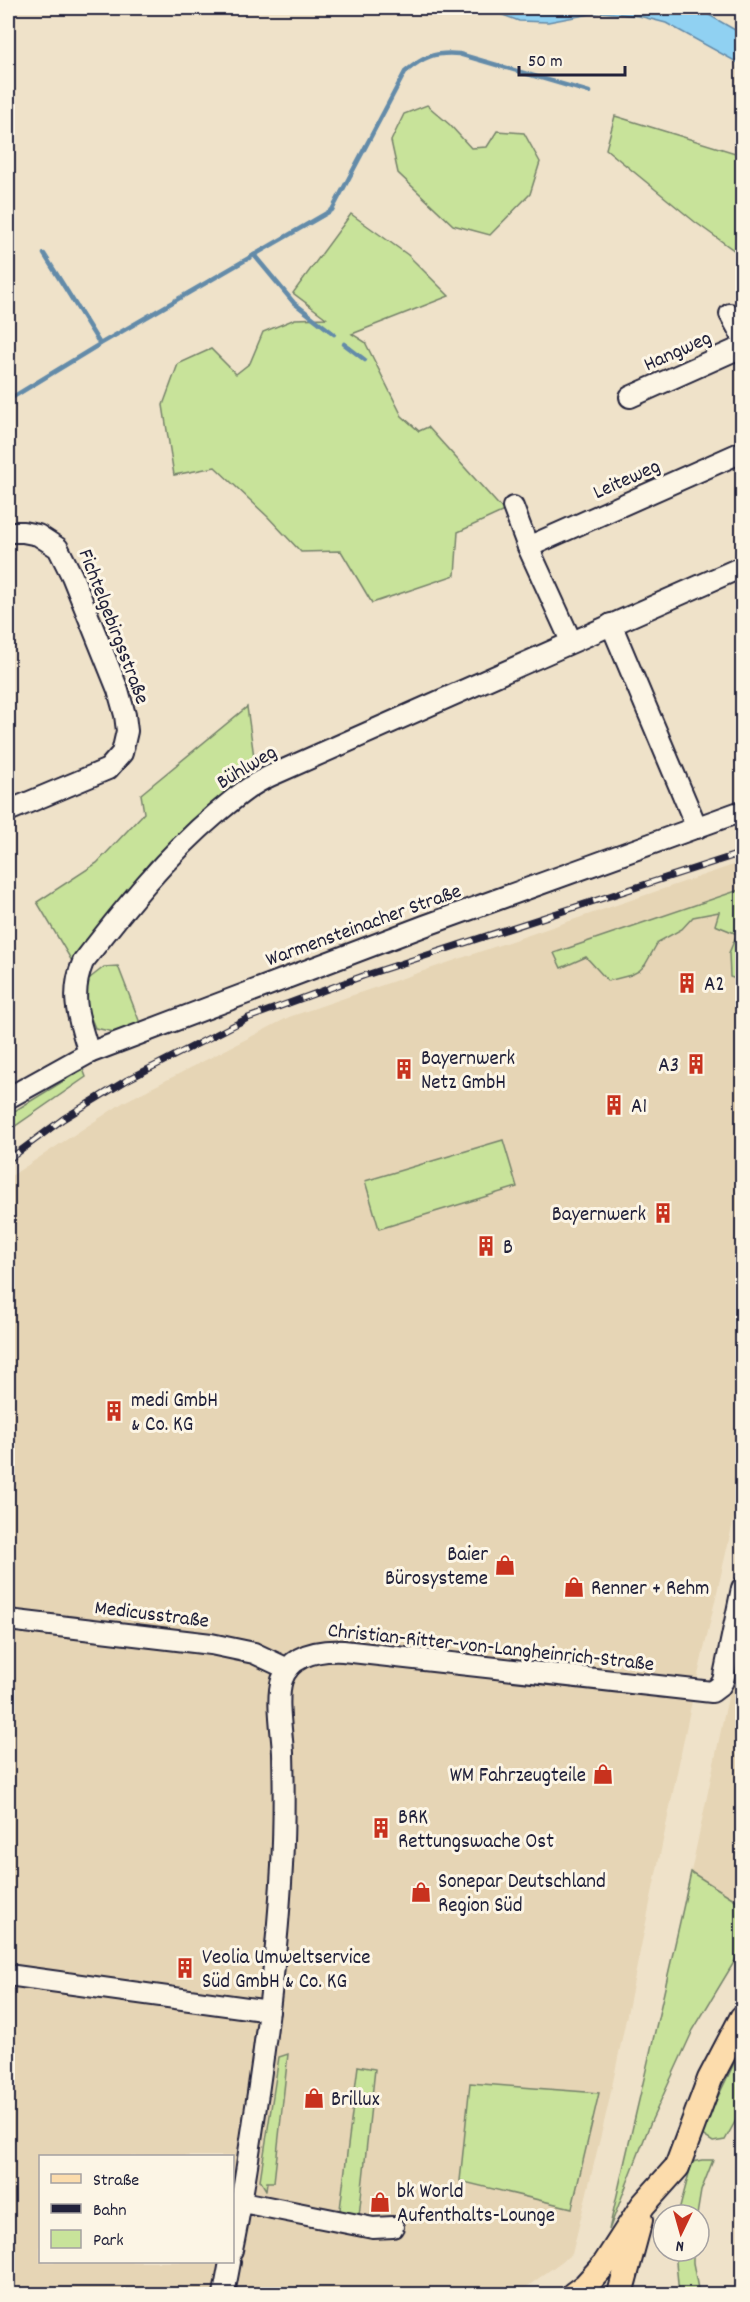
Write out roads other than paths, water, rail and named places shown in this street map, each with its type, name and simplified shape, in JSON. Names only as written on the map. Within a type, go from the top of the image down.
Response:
[{"type":"main road","points":[[574,2295],[605,2264],[643,2205],[677,2167],[710,2079],[742,2018]]},
{"type":"main road","points":[[620,2295],[636,2241],[643,2205]]},
{"type":"street","name":"Hangweg","points":[[730,314],[742,336]]},
{"type":"street","name":"Hangweg","points":[[630,397],[742,347]]},
{"type":"street","name":"Leiteweg","points":[[528,547],[742,452]]},
{"type":"street","points":[[513,507],[528,547],[571,641]]},
{"type":"street","name":"Fichtelgebirgsstraße","points":[[8,532],[23,532],[38,536],[58,548],[118,690],[126,715],[127,731],[122,753],[108,769],[8,811]]},
{"type":"street","name":"Bühlweg","points":[[89,1053],[75,999],[76,979],[83,962],[155,871],[192,834],[229,802],[270,776],[742,567]]},
{"type":"street","points":[[611,624],[697,828]]},
{"type":"street","name":"Warmensteinacher Straße","points":[[8,1098],[89,1053],[424,926],[742,812]]},
{"type":"street","name":"Christian-Ritter-von-Langheinrich-Straße","points":[[288,1669],[298,1659],[311,1653],[343,1650],[707,1692],[716,1690],[723,1681],[742,1588]]},
{"type":"street","name":"Medicusstraße","points":[[8,1620],[211,1644],[254,1653],[288,1669]]},
{"type":"street","points":[[234,2240],[242,2202],[269,2012],[282,1864],[284,1773],[280,1695],[282,1681],[288,1669]]},
{"type":"street","points":[[8,1975],[269,2012]]},
{"type":"street","points":[[242,2202],[373,2228],[393,2228]]},
{"type":"street","points":[[224,2295],[230,2263]]},
{"type":"water","points":[[484,8],[697,8],[742,34],[742,65],[666,23],[639,16],[601,12],[548,22],[519,21]]},
{"type":"waterway","points":[[8,400],[332,210],[405,72],[423,59],[443,54],[459,54],[589,92]]},
{"type":"waterway","points":[[44,254],[100,344]]},
{"type":"waterway","points":[[254,255],[294,303],[334,334]]},
{"type":"waterway","points":[[344,344],[365,360]]},
{"type":"railway","points":[[8,1160],[63,1119],[127,1080],[248,1018],[363,976],[742,853]]},
{"type":"place","name":"A2","points":[[687,983]]},
{"type":"place","name":"A3","points":[[696,1064]]},
{"type":"place","name":"Bayernwerk Netz GmbH","points":[[404,1069]]},
{"type":"place","name":"A1","points":[[614,1105]]},
{"type":"place","name":"Bayernwerk","points":[[663,1213]]},
{"type":"place","name":"B","points":[[486,1246]]},
{"type":"place","name":"medi GmbH & Co. KG","points":[[114,1411]]},
{"type":"place","name":"Baier Bürosysteme","points":[[505,1565]]},
{"type":"place","name":"Renner + Rehm","points":[[574,1587]]},
{"type":"place","name":"WM Fahrzeugteile","points":[[603,1774]]},
{"type":"place","name":"BRK Rettungswache Ost","points":[[381,1828]]},
{"type":"place","name":"Sonepar Deutschland Region Süd","points":[[421,1892]]},
{"type":"place","name":"Veolia Umweltservice Süd GmbH & Co. KG","points":[[185,1968]]},
{"type":"place","name":"Brillux","points":[[314,2098]]},
{"type":"place","name":"bk World Aufenthalts-Lounge","points":[[380,2202]]}]
